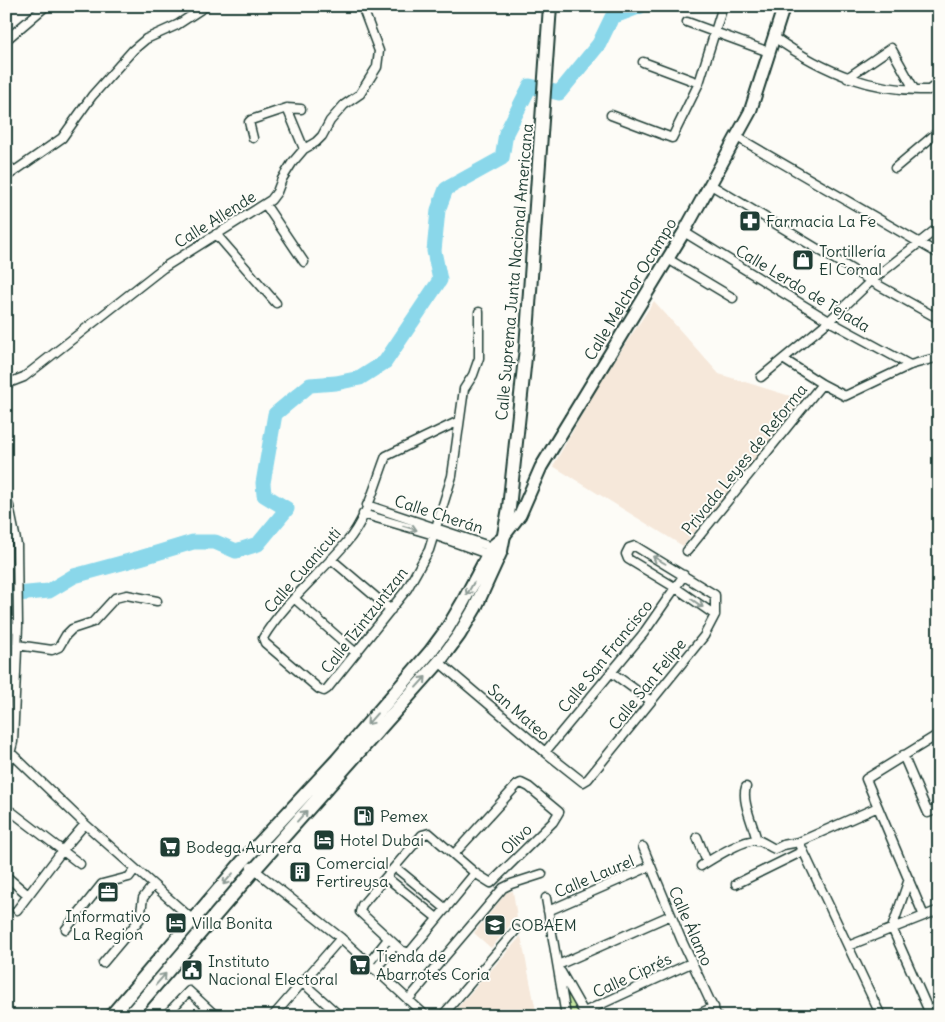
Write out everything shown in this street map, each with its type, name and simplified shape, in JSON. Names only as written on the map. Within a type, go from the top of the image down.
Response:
[{"type":"main road","name":"Calle Suprema Junta Nacional Americana","points":[[129,1016],[254,870],[439,662],[459,635],[475,608],[498,548],[514,470],[526,348],[548,56],[550,6]]},
{"type":"main road","name":"Calle Suprema Junta Nacional Americana","points":[[112,1016],[193,920],[337,760],[430,652],[498,548]]},
{"type":"street","points":[[6,40],[46,6]]},
{"type":"street","points":[[6,177],[62,138],[92,96],[133,50],[146,39],[177,25],[206,6]]},
{"type":"street","name":"Calle Allende","points":[[6,384],[24,378],[163,268],[271,200],[287,171],[304,149],[316,142],[322,136],[330,121],[344,105],[360,94],[376,67],[379,51],[362,6]]},
{"type":"street","points":[[611,115],[672,138],[699,83],[723,6]]},
{"type":"street","name":"Calle Melchor Ocampo","points":[[498,548],[520,515],[540,467],[684,232],[750,112],[784,6]]},
{"type":"street","points":[[687,22],[769,52]]},
{"type":"street","points":[[774,37],[794,52],[847,78],[874,85],[929,90],[939,89]]},
{"type":"street","points":[[847,78],[891,48],[914,89]]},
{"type":"street","points":[[643,62],[699,83]]},
{"type":"street","points":[[929,90],[939,82]]},
{"type":"street","points":[[287,108],[304,149]]},
{"type":"street","points":[[253,138],[248,122],[287,108],[301,109]]},
{"type":"street","points":[[895,168],[938,132]]},
{"type":"street","points":[[736,137],[939,254]]},
{"type":"street","points":[[6,164],[14,171]]},
{"type":"street","points":[[711,185],[939,319]]},
{"type":"street","points":[[265,204],[304,262]]},
{"type":"street","points":[[761,377],[829,321],[918,242],[939,227]]},
{"type":"street","name":"Calle Lerdo de Tejada","points":[[684,232],[829,321],[910,365]]},
{"type":"street","points":[[216,234],[276,303]]},
{"type":"street","points":[[668,259],[733,298]]},
{"type":"street","name":"Calle Tzintzuntzan","points":[[324,691],[407,590],[429,550],[452,476],[464,389],[473,375],[479,358],[479,312]]},
{"type":"street","points":[[783,359],[845,396],[910,365],[939,357]]},
{"type":"street","name":"Privada Leyes de Reforma","points":[[687,551],[822,384]]},
{"type":"street","name":"Calle Cuanicuti","points":[[324,691],[265,643],[262,638],[347,542],[364,514],[386,456],[459,421]]},
{"type":"street","points":[[6,500],[17,545],[18,625],[18,645],[6,770]]},
{"type":"street","name":"Calle Cherán","points":[[367,505],[435,531]]},
{"type":"street","name":"Calle Cherán","points":[[364,514],[498,548]]},
{"type":"street","points":[[684,575],[635,546],[629,548],[626,554],[626,558],[676,588],[715,616]]},
{"type":"street","points":[[331,559],[392,610]]},
{"type":"street","name":"Calle San Francisco","points":[[545,752],[643,634],[684,575]]},
{"type":"street","name":"Calle San Felipe","points":[[583,782],[588,779],[704,636],[715,616],[715,595],[684,575]]},
{"type":"street","points":[[18,645],[52,650],[59,647],[72,629],[93,622],[115,598],[127,595],[157,601]]},
{"type":"street","points":[[295,599],[356,653]]},
{"type":"street","points":[[6,629],[18,625]]},
{"type":"street","name":"San Mateo","points":[[439,662],[583,782]]},
{"type":"street","points":[[611,672],[650,701]]},
{"type":"street","points":[[924,916],[866,779],[939,734]]},
{"type":"street","points":[[8,752],[85,824],[193,920]]},
{"type":"street","points":[[903,755],[928,813],[939,808]]},
{"type":"street","name":"Olivo","points":[[454,854],[517,785],[521,784],[529,787],[559,812],[552,822],[491,883],[475,873]]},
{"type":"street","points":[[746,787],[744,790],[747,807],[758,841]]},
{"type":"street","points":[[696,837],[704,864],[729,849],[748,842],[758,841],[775,848],[783,844],[799,842],[878,807]]},
{"type":"street","points":[[12,812],[80,864]]},
{"type":"street","points":[[16,910],[85,824]]},
{"type":"street","points":[[429,833],[454,854],[475,873],[409,953],[395,945],[360,912],[360,909],[422,835],[429,833]]},
{"type":"street","points":[[799,842],[881,1016]]},
{"type":"street","name":"Calle Álamo","points":[[643,847],[691,963],[717,1016]]},
{"type":"street","points":[[736,884],[803,851]]},
{"type":"street","points":[[244,862],[340,938],[426,1016]]},
{"type":"street","name":"Calle Laurel","points":[[548,911],[651,866]]},
{"type":"street","points":[[395,867],[446,909]]},
{"type":"street","points":[[66,929],[102,884],[129,877],[135,869]]},
{"type":"street","points":[[408,1000],[502,888],[542,874]]},
{"type":"street","points":[[6,876],[28,895]]},
{"type":"street","points":[[386,877],[437,918]]},
{"type":"street","points":[[909,879],[892,928],[930,1016]]},
{"type":"street","points":[[103,963],[140,919],[143,898],[153,885]]},
{"type":"street","points":[[546,898],[566,1016]]},
{"type":"street","points":[[848,946],[939,910]]},
{"type":"street","points":[[558,966],[671,915]]},
{"type":"street","points":[[442,1016],[516,930]]},
{"type":"street","points":[[273,1016],[340,938]]},
{"type":"street","points":[[368,964],[388,939]]},
{"type":"street","points":[[375,970],[395,945]]},
{"type":"street","name":"Calle Ciprés","points":[[585,1014],[691,963]]},
{"type":"street","points":[[558,966],[585,1014]]},
{"type":"street","points":[[302,982],[340,1016]]},
{"type":"street","points":[[165,1016],[189,991],[216,1016]]},
{"type":"street","points":[[694,1016],[714,1007]]},
{"type":"shaded area","points":[[654,301],[719,374],[803,400],[683,546],[553,466],[601,381]]},
{"type":"shaded area","name":"COBAEM","points":[[513,891],[517,917],[491,948],[474,933],[507,892]]},
{"type":"shaded area","points":[[521,936],[537,1016],[450,1016]]},
{"type":"green space","points":[[561,976],[585,1016],[567,1016]]},
{"type":"waterway","points":[[6,595],[49,591],[74,576],[193,542],[215,542],[236,551],[258,544],[287,509],[264,495],[263,483],[275,414],[310,385],[336,383],[360,378],[385,362],[440,280],[434,251],[438,210],[446,189],[502,158],[506,133],[530,86],[559,93],[599,44],[612,17],[641,6]]},
{"type":"place","name":"Farmacia La Fe","points":[[750,221]]},
{"type":"place","name":"Tortillería El Comal","points":[[803,260]]},
{"type":"place","name":"Pemex","points":[[364,816]]},
{"type":"place","name":"Hotel Dubai","points":[[324,840]]},
{"type":"place","name":"Bodega Aurrera","points":[[170,847]]},
{"type":"place","name":"Comercial Fertireysa","points":[[300,872]]},
{"type":"place","name":"Informativo La Region","points":[[108,892]]},
{"type":"place","name":"Villa Bonita","points":[[176,923]]},
{"type":"place","name":"COBAEM","points":[[495,925]]},
{"type":"place","name":"Tienda de Abarrotes Coria","points":[[360,965]]},
{"type":"place","name":"Instituto Nacional Electoral","points":[[192,970]]}]
